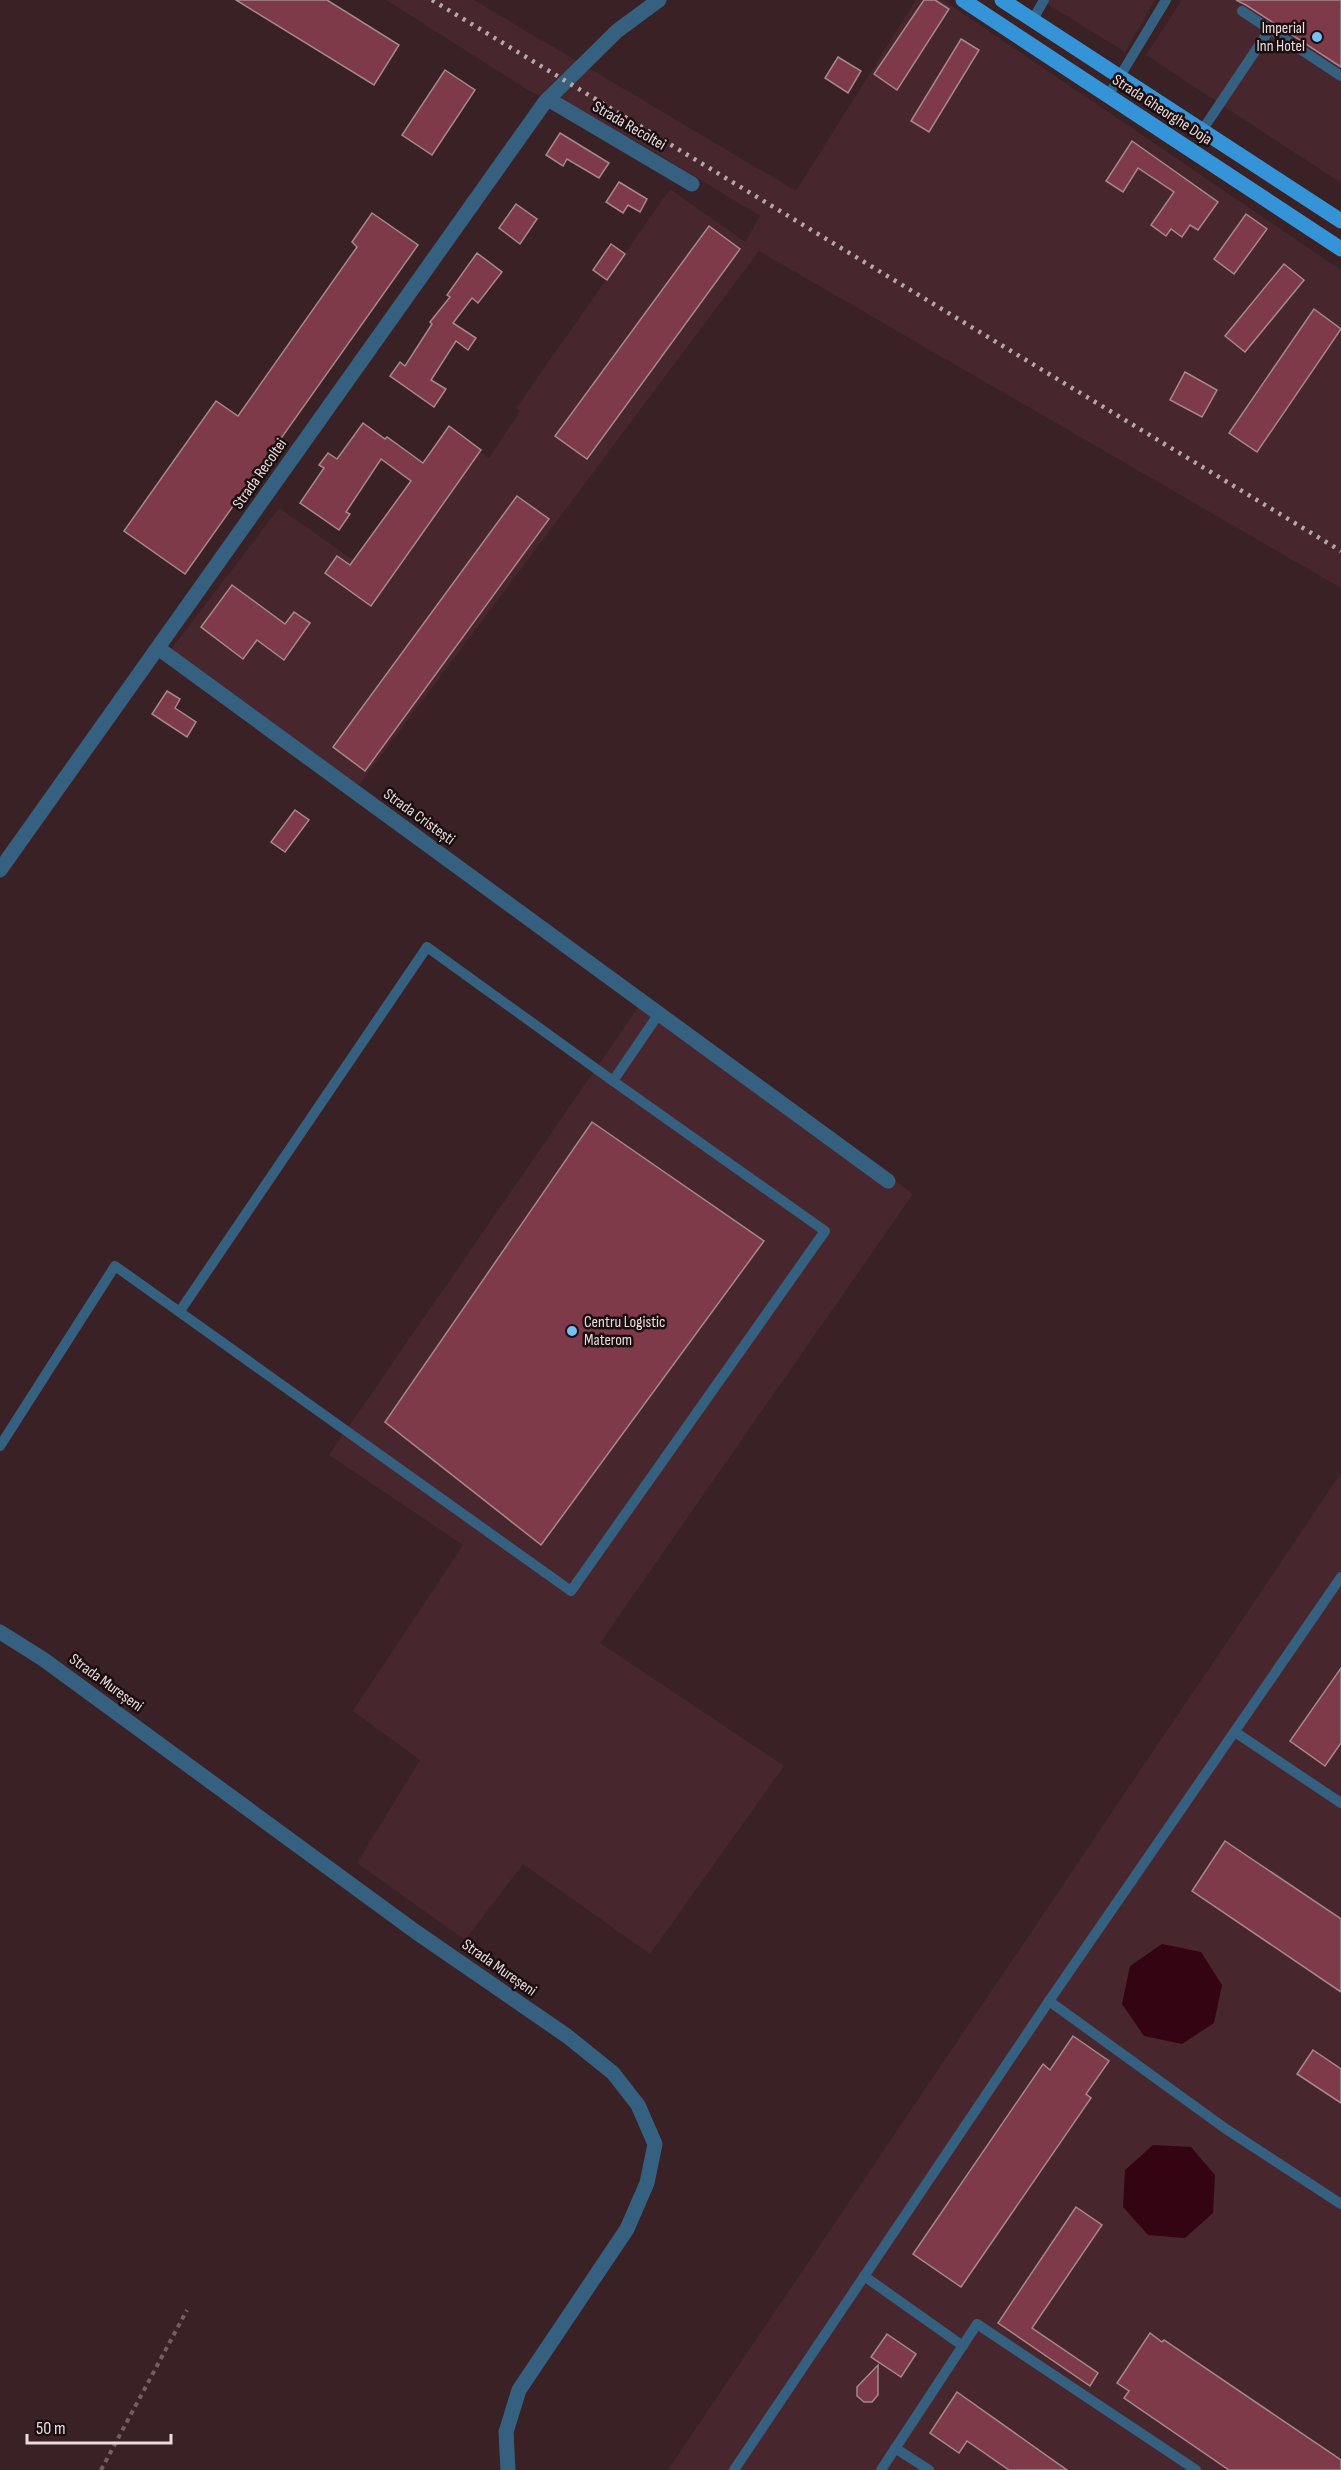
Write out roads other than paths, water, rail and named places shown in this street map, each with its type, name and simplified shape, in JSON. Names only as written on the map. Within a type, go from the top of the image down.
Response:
[{"type":"main road","name":"Strada Gheorghe Doja","points":[[963,0],[1341,249]]},
{"type":"main road","name":"Strada Gheorghe Doja","points":[[1002,0],[1341,221]]},
{"type":"street","name":"Strada Recoltei","points":[[0,870],[442,244],[548,99],[617,31],[659,0]]},
{"type":"street","name":"Strada Recoltei","points":[[548,99],[692,184]]},
{"type":"street","name":"Strada Cristești","points":[[158,648],[888,1181]]},
{"type":"street","name":"Strada Mureșeni","points":[[0,1632],[43,1659],[416,1932],[567,2036],[613,2073],[638,2106],[655,2144],[647,2183],[627,2229],[519,2390],[506,2432],[508,2470]]},
{"type":"lane","points":[[1032,21],[1044,0]]},
{"type":"lane","points":[[1108,96],[1166,0]]},
{"type":"lane","points":[[1242,11],[1341,76]]},
{"type":"lane","points":[[1203,129],[1270,29]]},
{"type":"lane","points":[[0,1446],[115,1266],[571,1591],[825,1232],[427,947],[180,1311]]},
{"type":"lane","points":[[613,1081],[658,1015]]},
{"type":"lane","points":[[734,2470],[1049,2001],[1341,1577]]},
{"type":"lane","points":[[1235,1732],[1341,1803]]},
{"type":"lane","points":[[1049,2001],[1226,2129],[1341,2204]]},
{"type":"lane","points":[[864,2276],[963,2346]]},
{"type":"lane","points":[[881,2470],[977,2324],[1196,2470]]},
{"type":"lane","points":[[896,2448],[928,2470]]},
{"type":"railway","points":[[432,0],[1341,551]]},
{"type":"place","name":"Imperial Inn Hotel","points":[[1317,37]]},
{"type":"place","name":"Centru Logistic Materom","points":[[572,1331]]}]
